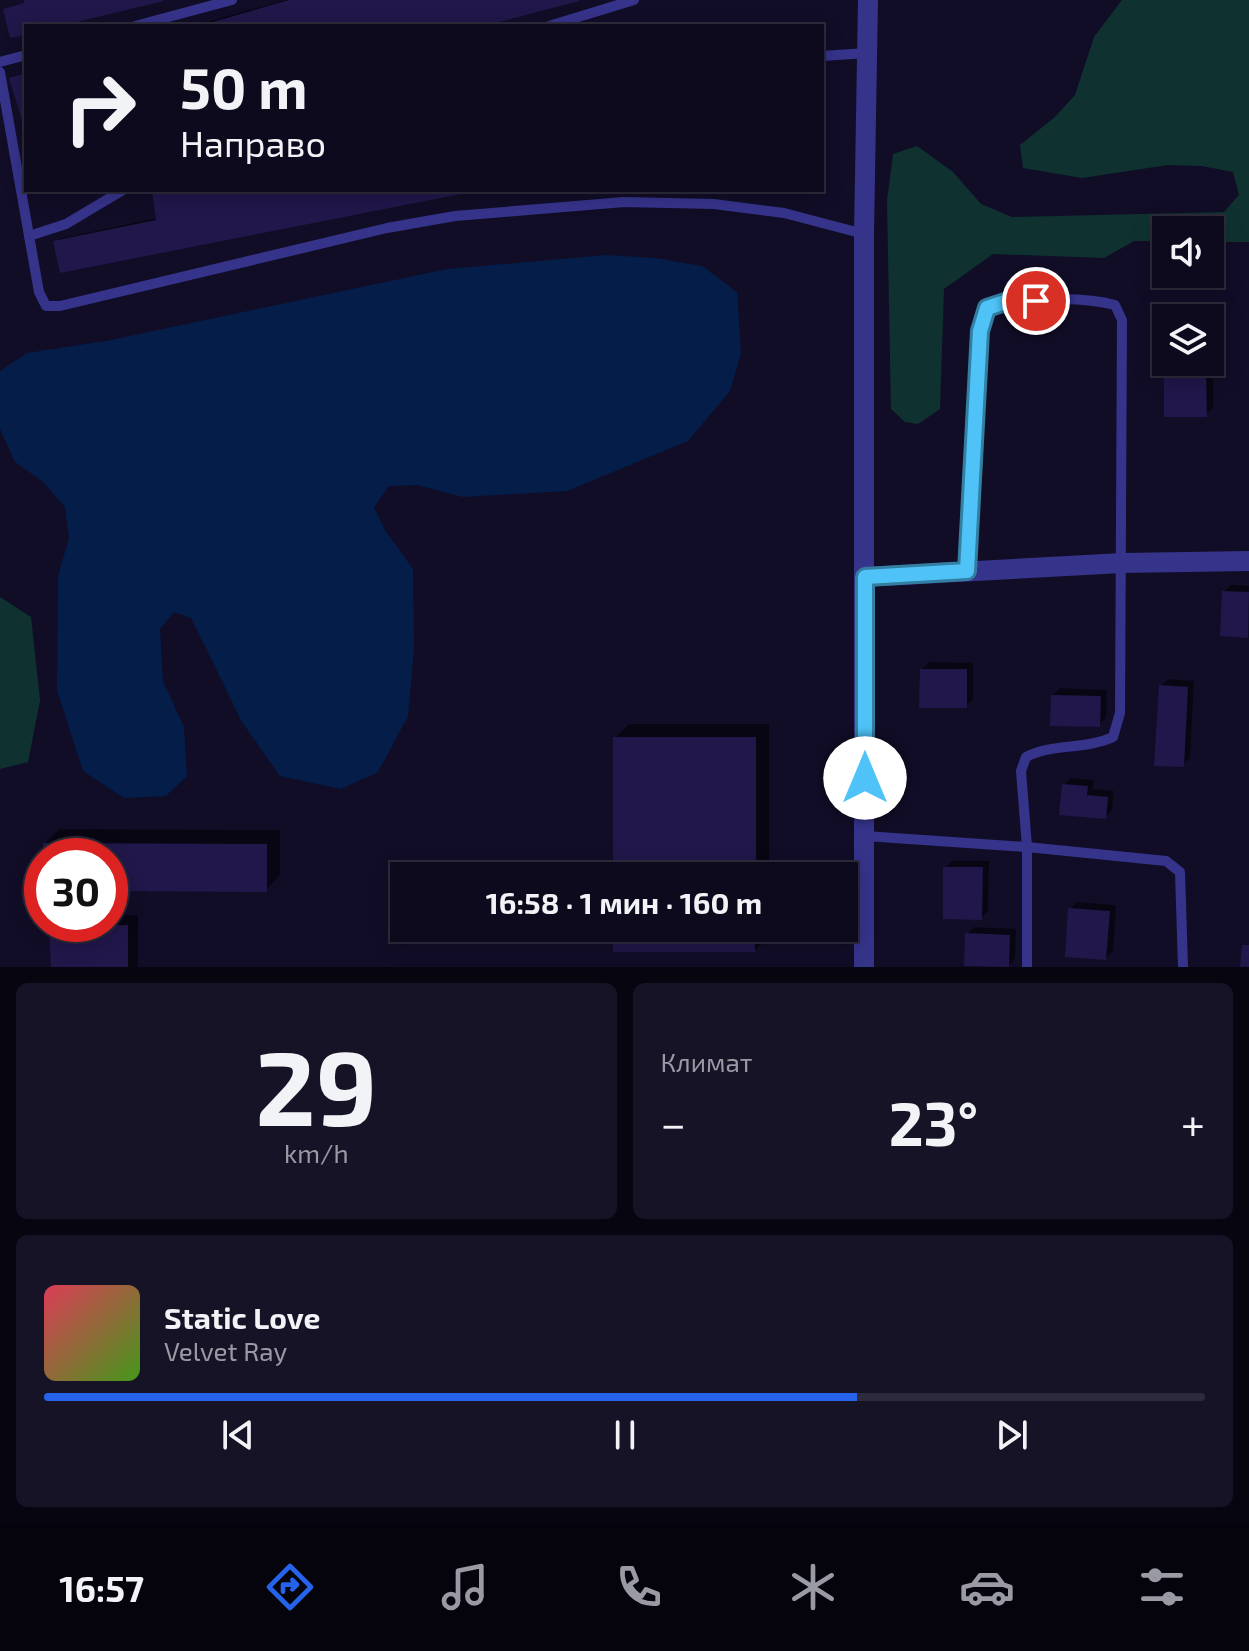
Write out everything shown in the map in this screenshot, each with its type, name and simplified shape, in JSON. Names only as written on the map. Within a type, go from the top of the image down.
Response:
[{"type":"street","points":[[864,967],[864,234],[868,0]]},
{"type":"street","points":[[865,577],[1122,563],[1249,561]]},
{"type":"lane","points":[[142,24],[232,0]]},
{"type":"lane","points":[[556,24],[634,0]]},
{"type":"lane","points":[[824,56],[867,53]]},
{"type":"lane","points":[[0,62],[24,56]]},
{"type":"lane","points":[[0,72],[24,192]]},
{"type":"lane","points":[[24,192],[39,292],[46,306],[60,306],[387,228],[470,215],[624,202],[714,204],[784,213],[864,234]]},
{"type":"lane","points":[[29,236],[66,224],[120,192]]},
{"type":"lane","points":[[967,571],[980,331],[987,308],[1005,302],[1097,300],[1115,305],[1122,320],[1120,713],[1113,737],[1098,744],[1039,750],[1026,757],[1021,771],[1027,847],[1027,967]]},
{"type":"lane","points":[[865,836],[1027,847],[1166,861],[1180,872],[1183,967]]},
{"type":"green space","points":[[1122,0],[1249,0],[1249,242],[1224,242],[1224,216],[1152,216],[1152,241],[1134,241],[1104,258],[993,254],[944,289],[940,409],[918,424],[905,422],[891,409],[887,201],[893,154],[917,146],[953,172],[981,204],[1012,217],[1224,212],[1239,195],[1233,172],[1202,166],[1168,165],[1082,178],[1023,168],[1020,145],[1055,117],[1075,95],[1094,37]]},
{"type":"green space","points":[[0,597],[31,617],[40,700],[28,762],[0,769]]},
{"type":"water","points":[[606,255],[655,258],[702,266],[737,292],[741,353],[730,391],[688,441],[567,491],[463,497],[417,485],[389,486],[374,507],[385,530],[413,569],[414,649],[408,716],[378,772],[341,789],[280,776],[242,722],[191,618],[174,612],[160,629],[163,681],[184,727],[187,776],[166,796],[124,798],[83,771],[57,690],[58,576],[69,538],[65,507],[42,481],[15,462],[0,429],[0,371],[27,353],[106,341],[447,269]]},
{"type":"building","points":[[24,0],[163,0],[69,24],[24,24],[24,35],[10,38],[3,9],[24,3]]},
{"type":"building","points":[[289,0],[579,0],[492,24],[206,24]]},
{"type":"building","points":[[24,74],[24,127],[9,78]]},
{"type":"building","points":[[152,192],[471,192],[60,273],[53,241],[156,220]]},
{"type":"building","points":[[1164,376],[1206,376],[1207,417],[1164,417]]},
{"type":"building","points":[[1222,591],[1249,592],[1248,638],[1220,636]]},
{"type":"building","points":[[920,669],[967,669],[967,708],[919,708]]},
{"type":"building","points":[[1159,685],[1188,687],[1184,767],[1154,766]]},
{"type":"building","points":[[1051,695],[1101,696],[1100,727],[1050,726]]},
{"type":"building","points":[[613,737],[756,737],[756,862],[613,862]]},
{"type":"building","points":[[1062,784],[1088,786],[1087,795],[1108,797],[1106,819],[1059,815]]},
{"type":"building","points":[[128,843],[267,844],[267,892],[128,891]]},
{"type":"building","points":[[943,867],[983,867],[982,920],[943,919]]},
{"type":"building","points":[[1068,908],[1110,911],[1106,960],[1065,957]]},
{"type":"building","points":[[965,933],[1010,935],[1009,967],[964,966]]},
{"type":"building","points":[[50,942],[128,942],[128,967],[51,967]]},
{"type":"building","points":[[613,942],[755,942],[755,952],[613,952]]},
{"type":"building","points":[[1242,945],[1249,945],[1249,967],[1240,967]]},
{"type":"route","points":[[865,778],[865,577],[967,571],[980,331],[987,308],[1005,302],[1036,301]]}]
